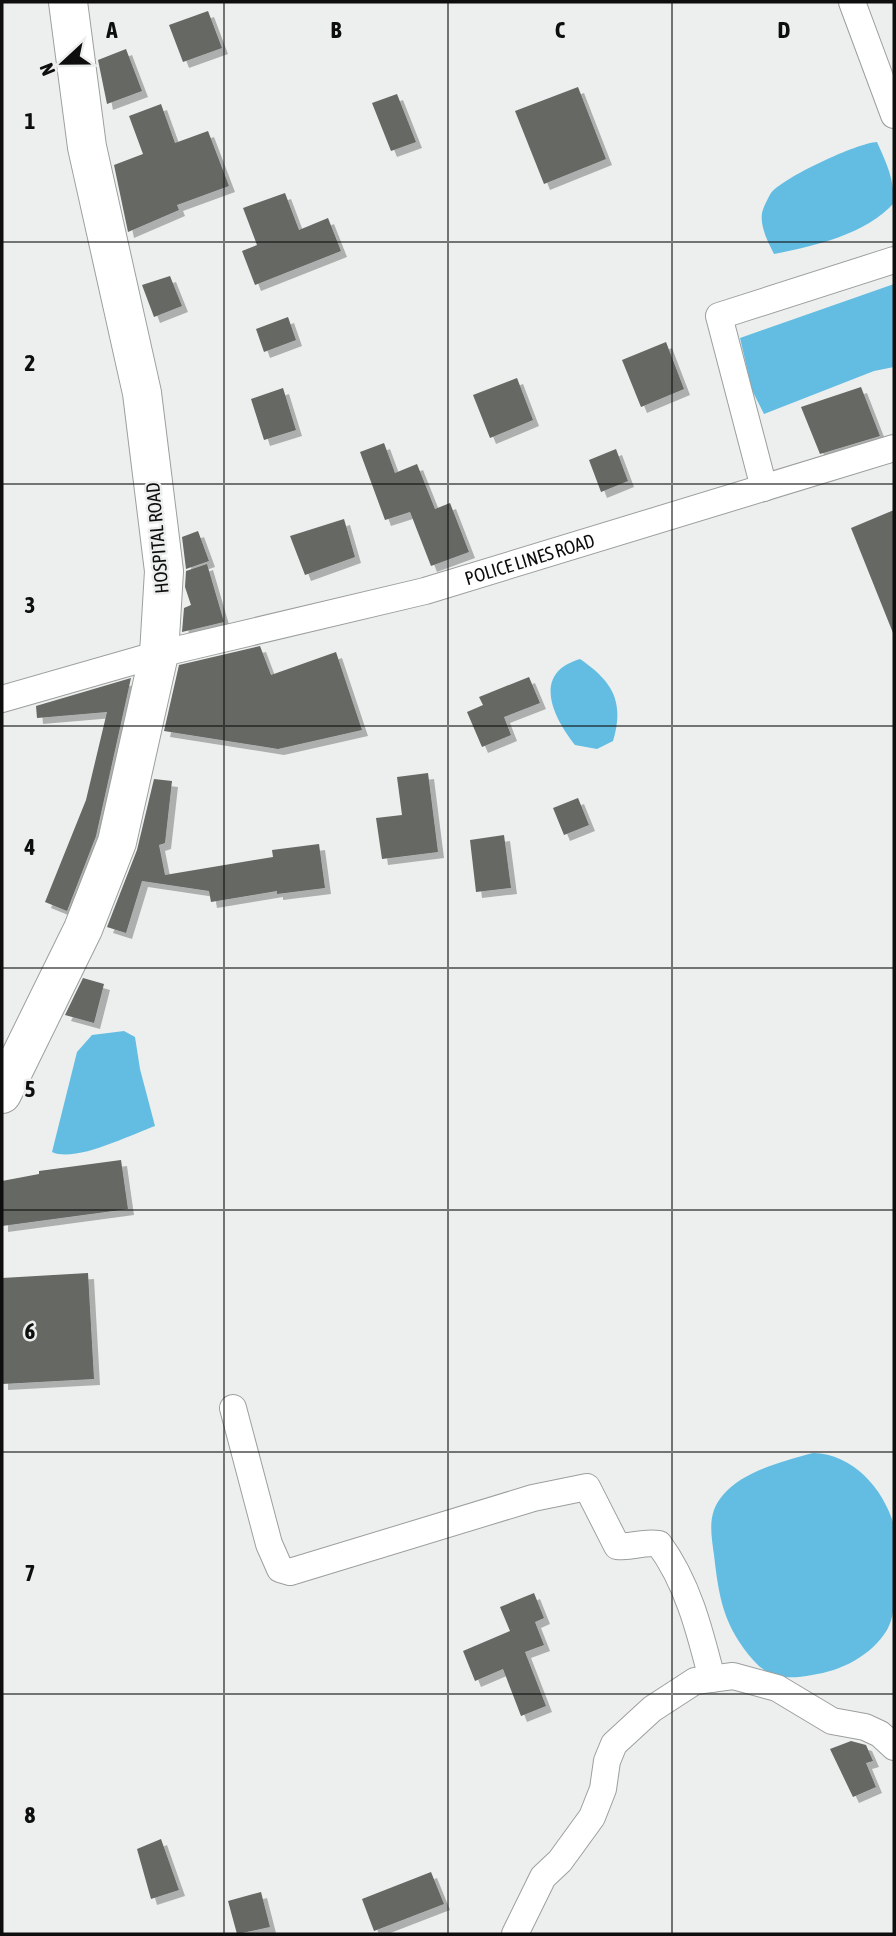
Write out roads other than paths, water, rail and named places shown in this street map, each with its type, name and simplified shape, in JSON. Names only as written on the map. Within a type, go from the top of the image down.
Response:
[{"type":"street","name":"HOSPITAL ROAD","points":[[2,1094],[83,929],[117,842],[159,654],[163,572],[142,393],[87,147],[68,2]]},
{"type":"street","points":[[852,2],[894,115]]},
{"type":"street","points":[[764,488],[719,316],[894,260]]},
{"type":"street","name":"POLICE LINES ROAD","points":[[2,699],[159,654],[425,591],[894,448]]},
{"type":"street","points":[[233,1408],[269,1544],[281,1569],[290,1572],[533,1498],[587,1487],[617,1546],[627,1547],[642,1541],[659,1544],[669,1557],[695,1619],[712,1679]]},
{"type":"street","points":[[515,1934],[543,1877],[560,1861],[592,1817],[603,1789],[607,1761],[614,1744],[627,1730],[695,1681],[733,1676],[777,1688],[832,1721],[865,1727],[880,1734],[894,1748]]},
{"type":"water","points":[[877,142],[891,179],[894,203],[855,231],[823,243],[774,254],[762,224],[763,208],[771,193],[790,178],[821,162]]},
{"type":"water","points":[[894,284],[894,367],[874,371],[764,414],[752,390],[740,338]]},
{"type":"water","points":[[580,659],[608,684],[616,703],[613,741],[597,749],[575,745],[559,721],[551,696],[551,685],[556,674]]},
{"type":"water","points":[[124,1031],[135,1037],[140,1069],[155,1126],[88,1151],[74,1154],[52,1152],[77,1052],[92,1035]]},
{"type":"water","points":[[813,1453],[841,1459],[853,1466],[874,1486],[889,1511],[895,1531],[893,1611],[890,1624],[880,1639],[854,1661],[823,1673],[781,1677],[767,1672],[754,1661],[729,1624],[718,1585],[712,1516],[723,1495],[741,1479],[765,1468]]}]
